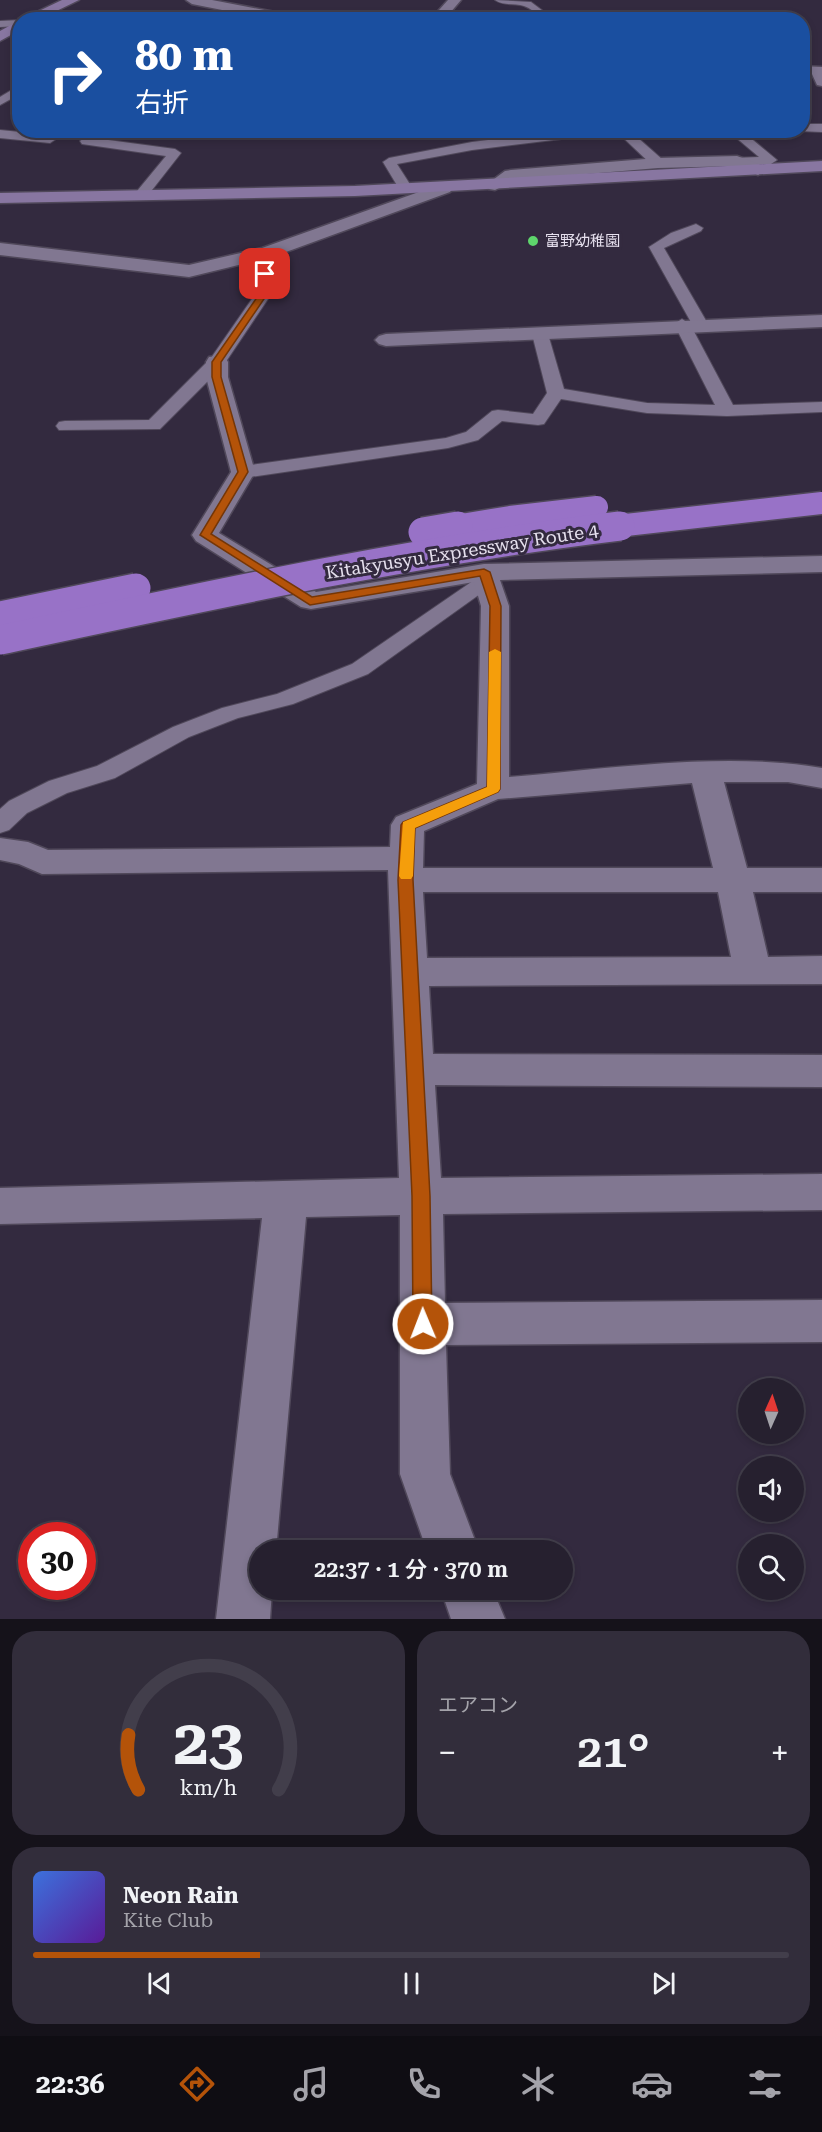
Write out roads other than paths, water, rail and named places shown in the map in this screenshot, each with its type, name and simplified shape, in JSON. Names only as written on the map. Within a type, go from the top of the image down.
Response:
[{"type":"highway","name":"Kitakyusyu Expressway Route 4","points":[[0,616],[281,558],[510,518],[822,481]]},
{"type":"highway","name":"Kitakyusyu Expressway Route 4","points":[[0,640],[286,580],[410,557],[687,518],[822,503]]},
{"type":"street","points":[[45,12],[73,0]]},
{"type":"street","points":[[192,0],[254,12]]},
{"type":"street","points":[[444,12],[455,0]]},
{"type":"street","points":[[810,70],[818,70],[819,85]]},
{"type":"street","points":[[495,185],[512,175],[658,163],[737,161],[758,170]]},
{"type":"street","points":[[0,198],[444,188],[821,168]]},
{"type":"street","points":[[0,249],[189,271],[268,252],[444,188]]},
{"type":"street","points":[[386,340],[540,334],[691,324],[822,321]]},
{"type":"street","points":[[217,362],[217,377],[243,472],[205,535],[310,601],[486,576],[822,564]]},
{"type":"street","points":[[486,576],[495,606],[493,789]]},
{"type":"street","points":[[705,772],[733,880],[752,970]]},
{"type":"street","points":[[449,1540],[425,1474],[421,1196],[406,869],[408,825],[493,789],[705,772],[788,772],[822,778]]},
{"type":"street","points":[[0,849],[28,854],[42,862],[406,869],[733,880],[822,880]]},
{"type":"street","points":[[410,972],[822,970]]},
{"type":"street","points":[[414,1069],[822,1071]]},
{"type":"street","points":[[0,1206],[421,1196],[822,1192]]},
{"type":"street","points":[[243,1619],[286,1199]]},
{"type":"street","points":[[423,1324],[822,1321]]},
{"type":"street","points":[[471,1600],[478,1619]]},
{"type":"lane","points":[[500,0],[528,4],[539,12]]},
{"type":"lane","points":[[40,138],[50,139]]},
{"type":"lane","points":[[468,138],[476,146]]},
{"type":"lane","points":[[406,189],[389,162],[476,146],[540,138]]},
{"type":"lane","points":[[630,138],[658,163]]},
{"type":"lane","points":[[737,161],[771,160],[743,138]]},
{"type":"lane","points":[[86,141],[175,153],[140,196]]},
{"type":"lane","points":[[696,228],[656,247],[727,411]]},
{"type":"lane","points":[[65,426],[154,425],[217,362],[262,296],[268,252]]},
{"type":"lane","points":[[243,472],[448,443],[472,436],[498,415],[538,420],[556,393],[540,334]]},
{"type":"lane","points":[[556,393],[647,408],[727,411],[822,407]]},
{"type":"lane","points":[[0,824],[18,807],[58,787],[106,772],[181,732],[230,712],[285,699],[360,669],[486,576]]},
{"type":"place","name":"富野幼稚園","points":[[533,241]]}]
